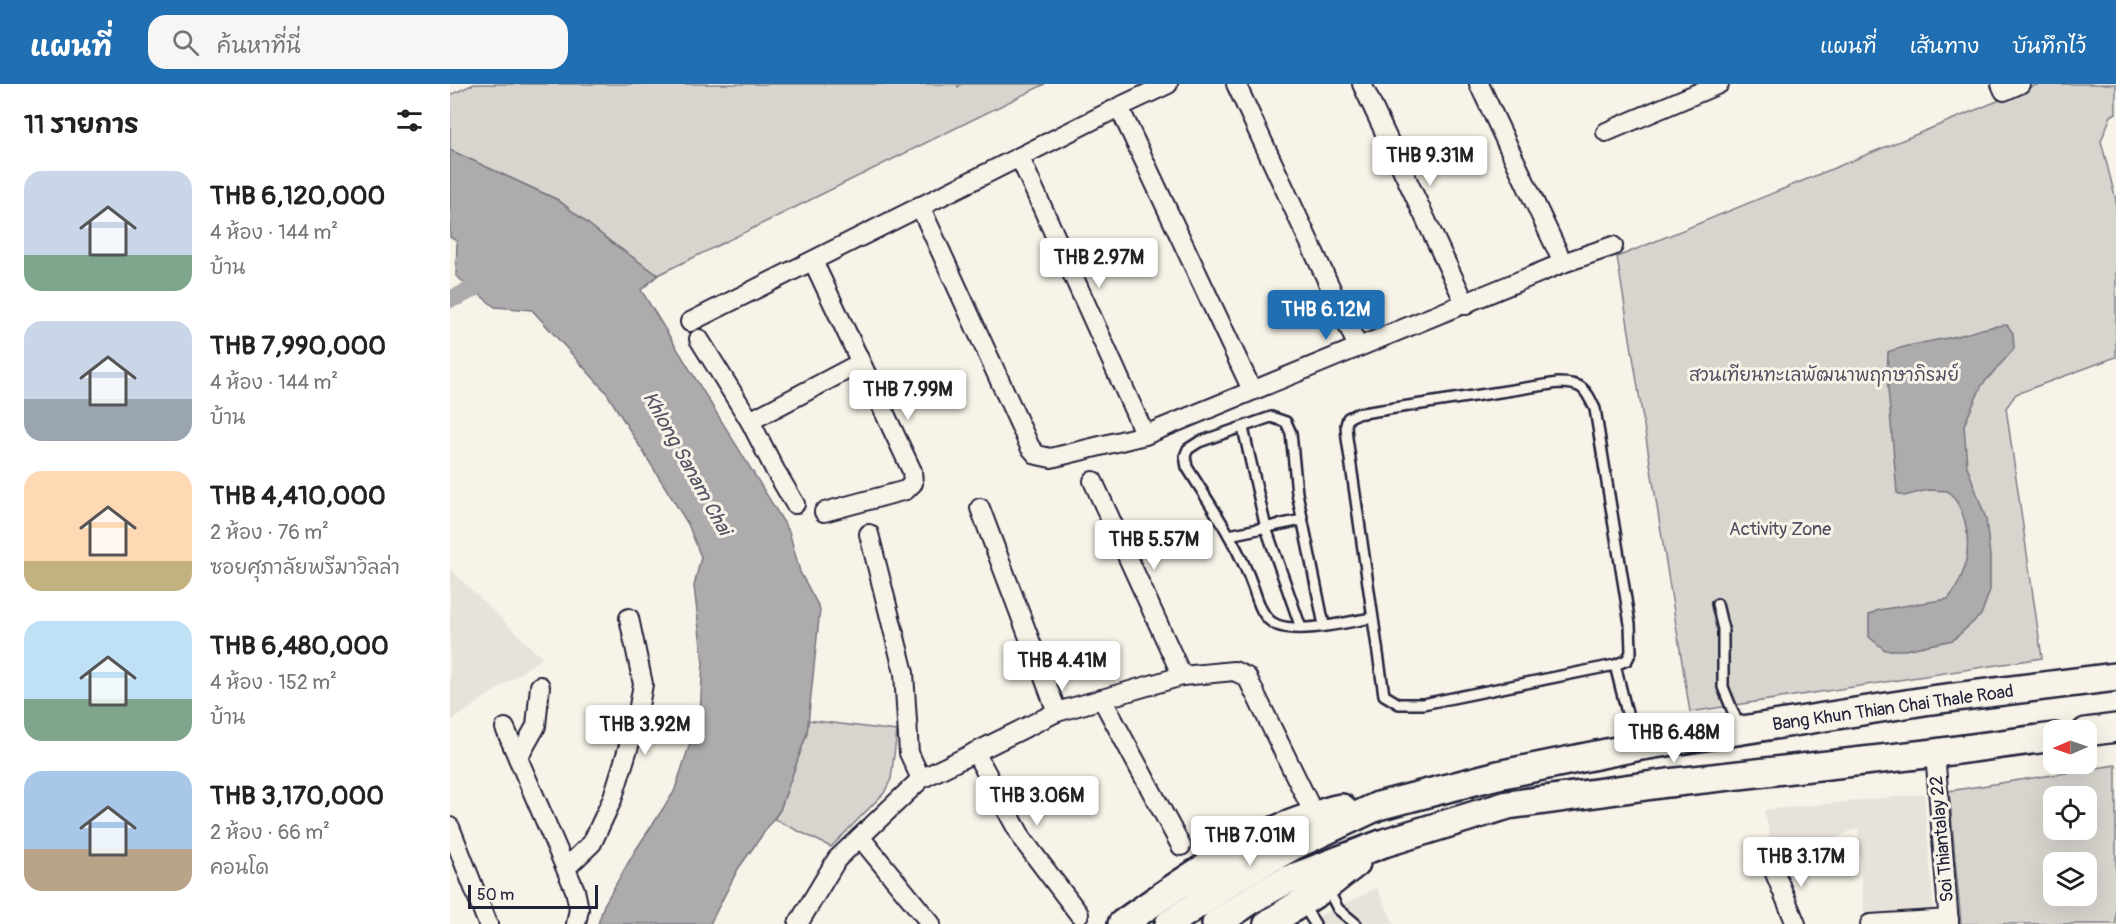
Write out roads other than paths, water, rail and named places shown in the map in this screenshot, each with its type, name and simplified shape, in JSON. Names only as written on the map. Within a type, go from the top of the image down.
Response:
[{"type":"main road","name":"Bang Khun Thian Chai Thale Road","points":[[1169,924],[1237,877],[1295,845],[1378,806],[1498,775],[1636,747],[1931,700],[2116,677]]},
{"type":"main road","points":[[2097,731],[2116,728]]},
{"type":"main road","points":[[1216,924],[1254,898],[1287,880],[1384,843],[1508,804],[2043,738]]},
{"type":"main road","points":[[1122,924],[1181,882],[1246,843],[1294,822],[1338,808],[1378,806]]},
{"type":"main road","points":[[1268,924],[1308,913],[1326,886],[1384,843]]},
{"type":"street","points":[[690,322],[1020,158],[1119,106],[1168,84]]},
{"type":"street","points":[[1236,84],[1358,347]]},
{"type":"street","points":[[1362,84],[1466,305]]},
{"type":"street","points":[[1479,84],[1563,263]]},
{"type":"street","points":[[1606,132],[1719,84]]},
{"type":"street","points":[[2001,84],[2004,91],[2020,84]]},
{"type":"street","points":[[1119,106],[1252,390]]},
{"type":"street","points":[[1020,158],[1145,435]]},
{"type":"street","points":[[920,206],[1030,447],[1037,455],[1051,458],[1145,435],[1466,305],[1563,263],[1613,246]]},
{"type":"street","points":[[813,261],[912,471],[913,483],[906,490],[824,512]]},
{"type":"street","points":[[699,339],[750,421],[795,504]]},
{"type":"street","points":[[750,421],[860,363]]},
{"type":"street","points":[[1093,481],[1182,676]]},
{"type":"street","points":[[980,508],[1057,712]]},
{"type":"street","points":[[869,534],[904,673],[909,753],[921,779]]},
{"type":"street","points":[[566,868],[592,843],[612,800],[636,723],[643,684],[629,618]]},
{"type":"street","points":[[798,924],[837,859],[921,779],[1057,712],[1182,676],[1234,671],[1247,677],[1315,816]]},
{"type":"street","points":[[518,758],[536,726],[540,686]]},
{"type":"street","points":[[1102,699],[1181,846]]},
{"type":"street","points":[[505,728],[575,890],[579,909],[576,924]]},
{"type":"street","points":[[975,753],[1023,840],[1079,914]]},
{"type":"street","name":"Soi Thiantalay 22","points":[[1935,753],[1949,922]]},
{"type":"street","points":[[450,827],[488,924]]},
{"type":"street","points":[[860,837],[932,924]]},
{"type":"street","points":[[1772,866],[1796,924]]},
{"type":"street","points":[[1869,924],[1949,922]]},
{"type":"lane","points":[[1558,383],[1575,383],[1583,387],[1595,409],[1630,624],[1630,652],[1627,660],[1615,665],[1423,704],[1399,704],[1384,695],[1347,438],[1348,418],[1356,414],[1379,410],[1558,383]]},
{"type":"lane","points":[[1324,625],[1297,493],[1291,433],[1286,422],[1271,417],[1199,442],[1188,449],[1185,456],[1187,467],[1229,535],[1249,576],[1262,612],[1275,624],[1301,628],[1324,625],[1372,618]]},
{"type":"lane","points":[[1243,428],[1266,528],[1301,628]]},
{"type":"lane","points":[[1229,535],[1302,520]]},
{"type":"lane","points":[[1717,604],[1723,629],[1723,687],[1740,731]]},
{"type":"lane","points":[[1615,665],[1636,747]]},
{"type":"lane","points":[[1326,886],[1338,909],[1353,922]]},
{"type":"lane","points":[[1340,924],[1353,922]]},
{"type":"water","name":"Khlong Sanam Chai","points":[[450,150],[558,200],[611,242],[658,275],[641,290],[789,531],[800,572],[820,609],[807,733],[780,810],[738,869],[710,924],[598,924],[604,905],[635,851],[674,792],[700,713],[703,663],[694,586],[701,557],[688,524],[606,392],[532,310],[495,307],[456,276],[457,241],[450,237]]},
{"type":"water","points":[[2007,325],[2013,333],[2014,349],[1982,385],[1964,425],[1967,466],[1986,519],[1990,556],[1990,590],[1981,615],[1953,640],[1905,650],[1885,650],[1869,637],[1869,615],[1878,610],[1948,599],[1962,573],[1968,544],[1963,515],[1957,502],[1948,491],[1928,490],[1904,496],[1897,493],[1887,377],[1888,352],[1989,327]]},
{"type":"waterway","points":[[450,299],[494,278]]},
{"type":"park label","name":"สวนเทียนทะเลพัฒนาพฤกษาภิรมย์","points":[[1824,375]]},
{"type":"park label","name":"Activity Zone","points":[[1780,529]]}]
